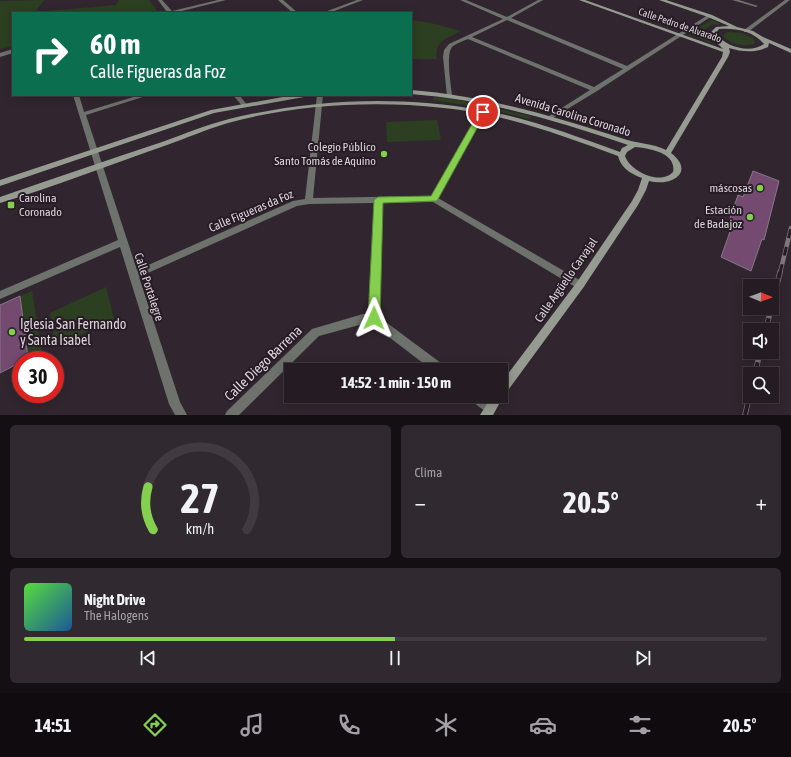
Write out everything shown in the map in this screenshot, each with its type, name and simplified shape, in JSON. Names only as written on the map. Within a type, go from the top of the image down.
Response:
[{"type":"main road","name":"Calle Pedro de Alvarado","points":[[581,0],[680,34],[726,55]]},
{"type":"main road","points":[[661,0],[710,16],[737,28],[746,30],[791,51]]},
{"type":"main road","points":[[634,146],[624,151],[622,155],[626,165],[631,170],[646,178],[664,180],[676,175],[678,170],[677,164],[667,153],[726,55],[725,46],[714,37],[713,33],[715,30],[724,28],[737,28]]},
{"type":"main road","points":[[760,49],[765,47],[767,44],[761,38]]},
{"type":"main road","points":[[720,42],[744,50]]},
{"type":"main road","points":[[726,55],[744,50],[760,49],[791,51]]},
{"type":"main road","name":"Avenida Carolina Coronado","points":[[412,92],[449,95],[510,106],[551,117],[634,146],[650,146],[667,153]]},
{"type":"main road","points":[[0,183],[213,112],[299,96]]},
{"type":"main road","name":"Avenida Carolina Coronado","points":[[0,200],[195,131],[229,121],[269,113],[318,106],[366,103],[404,103],[453,107],[483,112],[538,125],[622,155]]},
{"type":"main road","name":"Calle Argüello Carvajal","points":[[508,383],[580,285],[634,203],[642,190],[646,178]]},
{"type":"street","points":[[160,0],[169,12]]},
{"type":"street","points":[[174,12],[224,0]]},
{"type":"street","points":[[280,0],[295,12]]},
{"type":"street","points":[[327,12],[361,0]]},
{"type":"street","points":[[462,0],[628,69]]},
{"type":"street","points":[[449,95],[447,50],[451,45],[506,19],[540,0]]},
{"type":"street","points":[[734,0],[756,6]]},
{"type":"street","points":[[746,30],[788,0]]},
{"type":"street","points":[[551,117],[710,16]]},
{"type":"street","points":[[467,37],[595,90]]},
{"type":"street","points":[[0,55],[12,52]]},
{"type":"street","points":[[76,96],[99,166]]},
{"type":"street","points":[[83,114],[143,96]]},
{"type":"street","points":[[237,96],[245,106]]},
{"type":"street","points":[[309,201],[320,96]]},
{"type":"street","points":[[483,112],[434,199],[580,285]]},
{"type":"street","name":"Calle Portalegre","points":[[99,166],[122,242],[175,404],[181,415]]},
{"type":"street","name":"Calle Figueras da Foz","points":[[133,276],[296,203],[309,201],[434,199]]},
{"type":"street","points":[[378,200],[374,318],[432,363]]},
{"type":"street","points":[[0,295],[122,242]]},
{"type":"street","name":"Calle Diego Barrena","points":[[230,415],[316,332],[364,319],[374,318]]},
{"type":"street","points":[[481,403],[488,411]]},
{"type":"green space","points":[[44,0],[35,12],[12,12],[12,46],[0,49],[0,1]]},
{"type":"green space","points":[[119,0],[149,0],[157,11],[35,12],[116,5]]},
{"type":"green space","points":[[412,20],[431,23],[461,31],[446,38],[440,44],[437,59],[412,59]]},
{"type":"green space","points":[[712,20],[721,24],[711,25],[704,30],[704,34],[714,44],[688,34]]},
{"type":"green space","points":[[728,32],[741,33],[753,38],[755,43],[743,45],[734,43],[724,37],[724,35]]},
{"type":"green space","points":[[434,97],[458,100],[531,116],[530,119],[484,108],[433,100]]},
{"type":"green space","points":[[437,120],[441,140],[387,142],[386,122]]},
{"type":"green space","points":[[106,287],[114,319],[55,347],[50,313]]},
{"type":"green space","points":[[32,291],[42,351],[27,351],[20,296]]},
{"type":"building","name":"Estación de Badajoz","points":[[753,171],[779,181],[764,240],[762,239],[751,271],[721,257],[732,226],[728,224],[738,195],[743,197]]},
{"type":"building","name":"Iglesia San Fernando y Santa Isabel","points":[[20,296],[27,351],[12,351],[12,367],[0,373],[0,305]]},
{"type":"railway","points":[[780,273],[791,228]]},
{"type":"railway","points":[[778,279],[780,272]]},
{"type":"railway","points":[[768,323],[769,315]]},
{"type":"railway","points":[[757,367],[758,359]]},
{"type":"railway","points":[[745,415],[748,403]]},
{"type":"place","name":"Colegio Público Santo Tomás de Aquino","points":[[384,154]]},
{"type":"place","name":"máscosas","points":[[760,188]]},
{"type":"place","name":"Carolina Coronado","points":[[11,205]]},
{"type":"place","name":"Estación de Badajoz","points":[[750,217]]},
{"type":"place","name":"Iglesia San Fernando y Santa Isabel","points":[[12,332]]},
{"type":"route","points":[[374,318],[378,200],[434,199],[483,112]]}]
